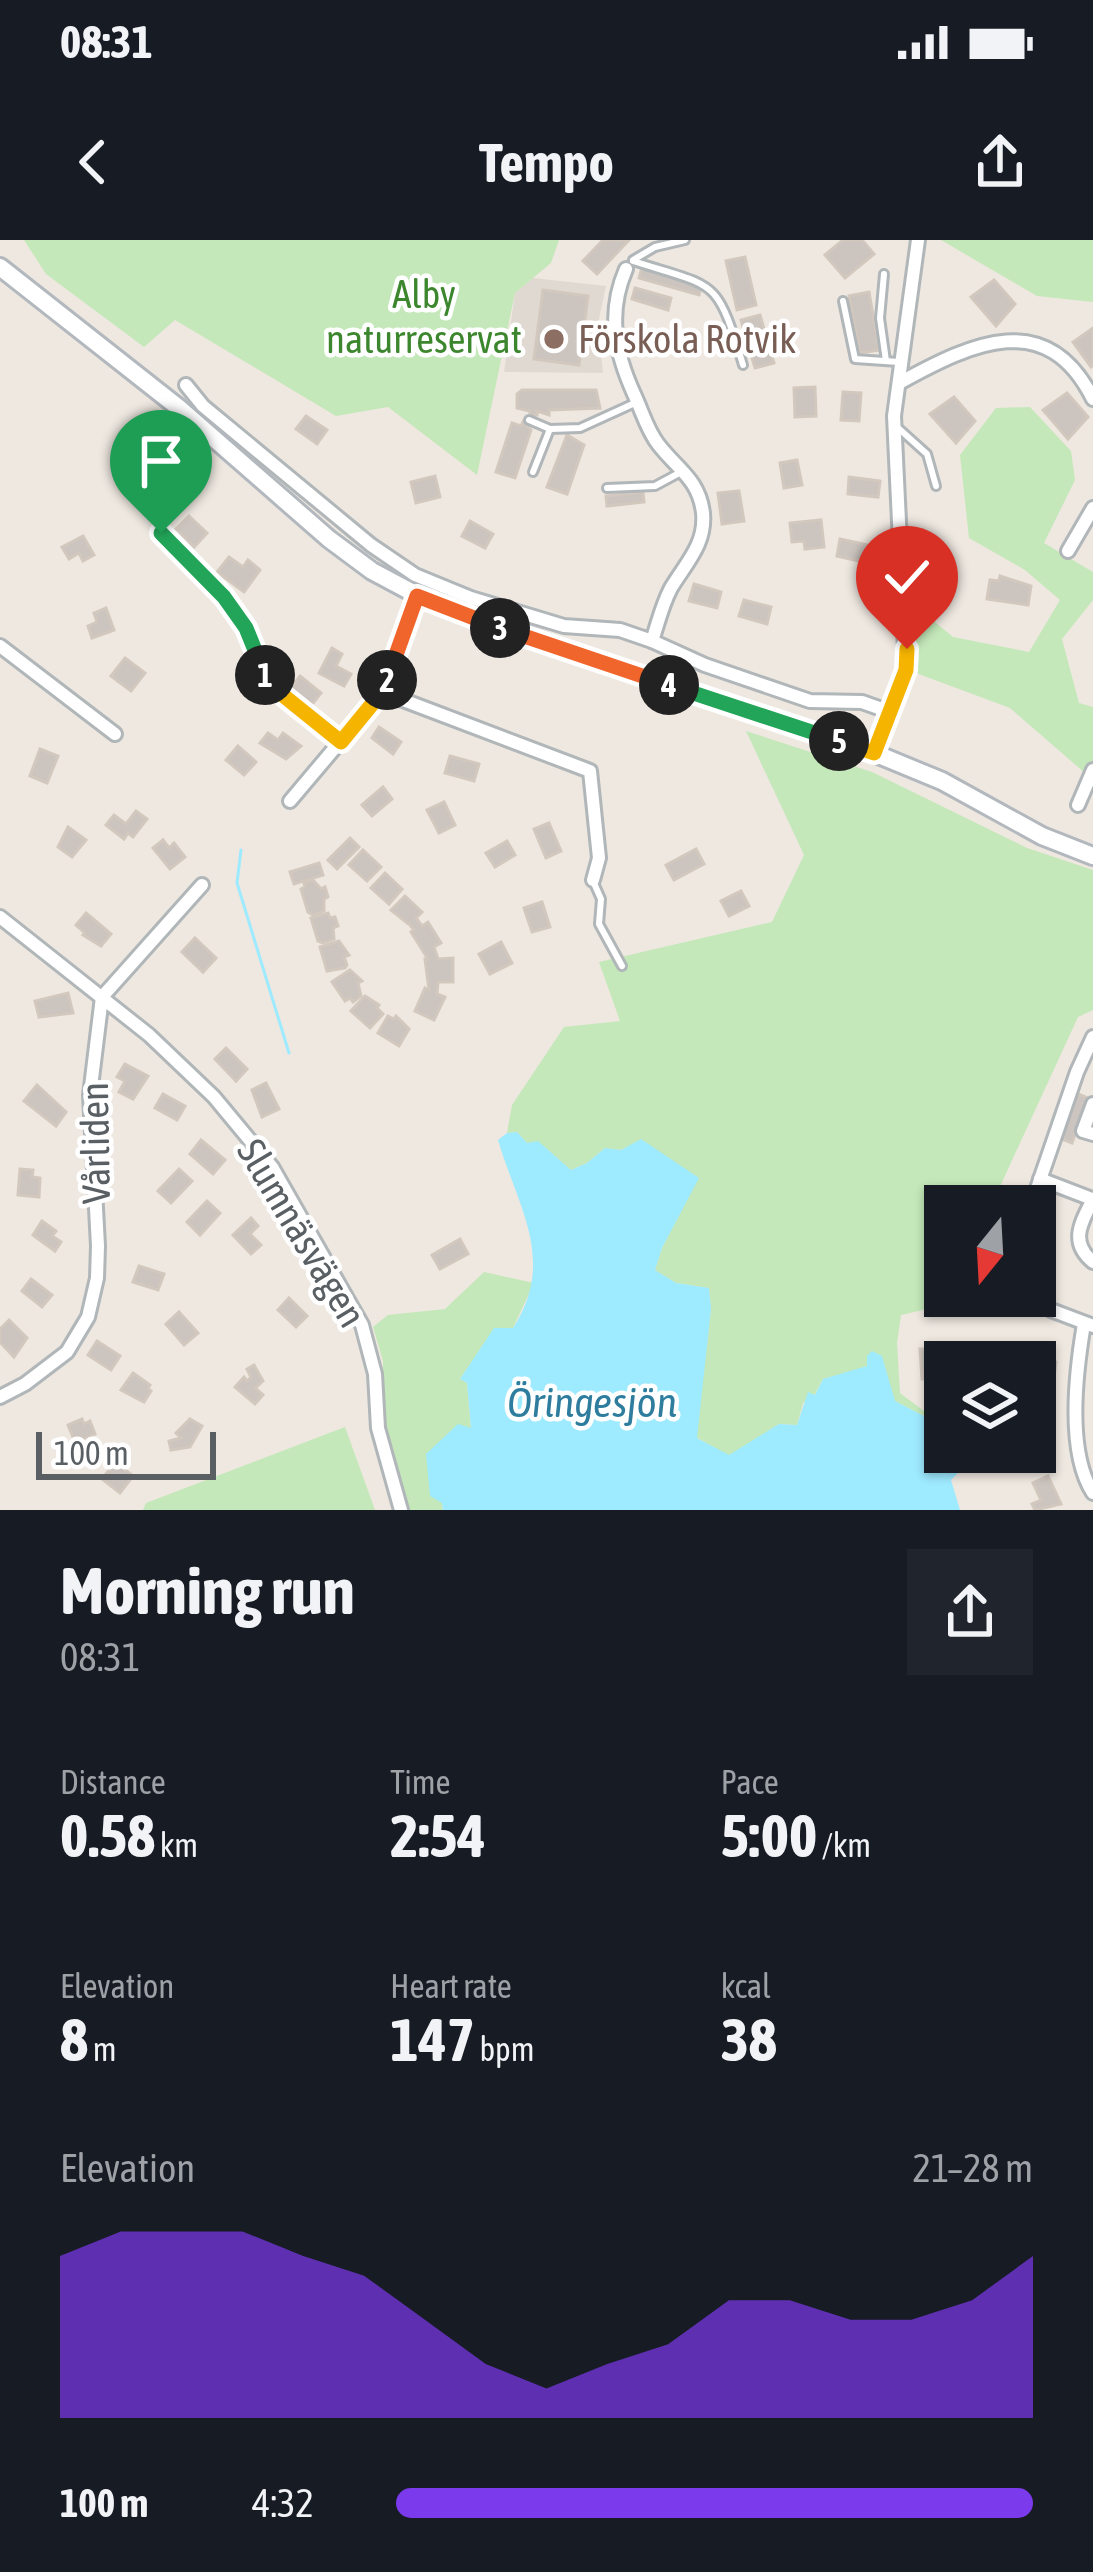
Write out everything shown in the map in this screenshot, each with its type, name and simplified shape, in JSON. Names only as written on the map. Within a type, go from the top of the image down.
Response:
[{"type":"main road","points":[[0,267],[179,408],[329,539],[417,596],[874,753],[942,781],[1042,836],[1093,856]]},
{"type":"street","points":[[874,753],[906,670],[894,424],[918,240]]},
{"type":"street","points":[[630,264],[617,292],[615,344],[621,368],[656,442],[699,493],[703,527],[693,557],[664,605],[652,641]]},
{"type":"street","points":[[901,382],[970,348],[1019,339],[1042,344],[1057,354],[1093,399]]},
{"type":"street","points":[[186,385],[202,406],[371,545],[415,575],[471,598],[564,626],[620,630],[810,701],[862,702],[890,712]]},
{"type":"street","points":[[1068,551],[1093,508]]},
{"type":"street","points":[[161,533],[224,597],[246,628],[260,667],[274,688],[341,742]]},
{"type":"street","points":[[290,801],[382,692],[417,596]]},
{"type":"street","points":[[0,646],[115,734]]},
{"type":"street","points":[[382,692],[590,771],[599,858],[593,880]]},
{"type":"street","points":[[1078,805],[1093,770]]},
{"type":"street","points":[[101,997],[202,885]]},
{"type":"street","name":"Slumnäsvägen","points":[[0,917],[101,997],[214,1097],[272,1167],[362,1325],[375,1374],[382,1446],[401,1510]]},
{"type":"street","name":"Vårliden","points":[[0,1397],[67,1352],[88,1317],[97,1278],[90,1096],[101,997]]},
{"type":"street","points":[[1038,1185],[1093,1037]]},
{"type":"street","points":[[1093,1103],[1083,1131],[1093,1134]]},
{"type":"street","points":[[1040,1179],[1092,1199],[1077,1243],[1079,1251],[1093,1262]]},
{"type":"street","points":[[1056,1312],[1089,1325],[1074,1397],[1085,1476],[1093,1493]]},
{"type":"lane","points":[[630,264],[655,247],[685,240]]},
{"type":"lane","points":[[630,264],[709,285],[726,309],[743,364]]},
{"type":"lane","points":[[884,274],[880,318],[886,361]]},
{"type":"lane","points":[[843,301],[855,359],[903,362]]},
{"type":"lane","points":[[529,420],[550,429],[580,428],[638,402]]},
{"type":"lane","points":[[894,424],[927,454],[936,486]]},
{"type":"lane","points":[[533,472],[550,429]]},
{"type":"lane","points":[[607,488],[655,486],[685,471]]},
{"type":"lane","points":[[593,880],[601,898],[599,924],[622,966]]},
{"type":"shaded area","name":"Förskola Rotvik","points":[[533,278],[606,286],[598,324],[603,373],[504,372],[515,293]]},
{"type":"green space","name":"Alby naturreservat","points":[[24,240],[559,240],[551,263],[515,293],[477,475],[388,407],[336,416],[175,320],[144,347],[46,274]]},
{"type":"green space","points":[[941,240],[1093,240],[1093,302],[1037,296]]},
{"type":"green space","points":[[1030,407],[1071,451],[1075,480],[1044,543],[1093,572],[1093,600],[1062,639],[1079,703],[1093,707],[1093,780],[1010,708],[916,673],[913,604],[953,637],[1029,652],[1060,600],[1025,570],[969,538],[960,455],[996,408]]},
{"type":"green space","points":[[746,731],[872,772],[1027,848],[1093,870],[1093,1010],[1078,1017],[1001,1185],[924,1185],[924,1309],[901,1315],[897,1343],[900,1393],[924,1416],[895,1401],[867,1367],[823,1379],[814,1396],[803,1403],[797,1425],[779,1424],[729,1456],[696,1437],[711,1309],[709,1288],[676,1283],[655,1270],[698,1178],[641,1140],[621,1150],[605,1148],[571,1170],[538,1142],[527,1143],[517,1132],[507,1133],[512,1105],[564,1027],[620,1021],[599,962],[772,922],[804,855]]},
{"type":"green space","points":[[484,1272],[534,1283],[513,1328],[460,1378],[467,1383],[471,1429],[443,1510],[408,1510],[383,1431],[383,1361],[373,1327],[388,1315],[445,1309]]},
{"type":"green space","points":[[345,1427],[375,1510],[143,1510],[146,1503]]},
{"type":"water","name":"Öringesjön","points":[[517,1132],[527,1143],[538,1141],[571,1170],[605,1148],[621,1150],[641,1139],[699,1178],[655,1270],[676,1283],[709,1288],[711,1309],[697,1438],[729,1455],[779,1424],[797,1425],[808,1392],[815,1395],[823,1379],[867,1366],[872,1351],[882,1356],[895,1401],[924,1416],[924,1473],[958,1473],[951,1480],[960,1510],[443,1510],[442,1503],[430,1496],[426,1454],[458,1424],[471,1428],[467,1383],[460,1379],[494,1328],[513,1328],[532,1280],[530,1234],[498,1140]]},
{"type":"building","points":[[603,240],[629,240],[597,274],[583,261]]},
{"type":"building","points":[[843,240],[862,240],[874,254],[845,278],[825,255]]},
{"type":"building","points":[[745,257],[756,305],[737,310],[726,261]]},
{"type":"building","points":[[642,268],[702,284],[699,295],[639,278]]},
{"type":"building","points":[[994,280],[1015,304],[996,326],[971,297]]},
{"type":"building","points":[[635,288],[671,298],[668,310],[632,299]]},
{"type":"building","points":[[543,290],[588,296],[579,365],[534,359]]},
{"type":"building","points":[[869,292],[879,350],[860,353],[849,296]]},
{"type":"building","points":[[760,315],[774,363],[755,368],[741,320]]},
{"type":"building","points":[[1093,328],[1093,365],[1091,367],[1073,342]]},
{"type":"building","points":[[815,387],[816,416],[795,417],[794,388]]},
{"type":"building","points":[[522,390],[596,390],[600,408],[530,415],[517,408],[517,394]]},
{"type":"building","points":[[843,392],[861,393],[859,421],[841,420]]},
{"type":"building","points":[[1067,393],[1088,417],[1068,439],[1043,410]]},
{"type":"building","points":[[954,397],[975,421],[956,443],[930,414]]},
{"type":"building","points":[[306,416],[327,430],[317,444],[296,429]]},
{"type":"building","points":[[523,422],[531,430],[515,478],[496,472],[512,423],[521,426]]},
{"type":"building","points":[[567,435],[584,445],[567,494],[547,487]]},
{"type":"building","points":[[143,443],[167,463],[153,480],[129,459]]},
{"type":"building","points":[[797,460],[802,485],[784,488],[780,463]]},
{"type":"building","points":[[435,476],[440,497],[416,503],[411,482]]},
{"type":"building","points":[[849,477],[880,481],[878,497],[848,494]]},
{"type":"building","points":[[739,491],[744,521],[722,524],[718,493]]},
{"type":"building","points":[[643,492],[644,502],[607,506],[606,496]]},
{"type":"building","points":[[189,516],[207,533],[194,547],[176,529]]},
{"type":"building","points":[[821,520],[824,547],[805,549],[804,541],[792,542],[790,523]]},
{"type":"building","points":[[470,521],[493,534],[485,548],[462,536]]},
{"type":"building","points":[[83,536],[94,555],[83,561],[79,553],[69,559],[62,547]]},
{"type":"building","points":[[840,539],[867,545],[863,562],[837,556]]},
{"type":"building","points":[[937,543],[939,575],[921,576],[919,544]]},
{"type":"building","points":[[229,557],[243,567],[248,560],[260,570],[244,592],[217,572]]},
{"type":"building","points":[[1000,576],[1031,586],[1028,605],[987,599],[990,580],[999,581]]},
{"type":"building","points":[[694,584],[721,592],[717,608],[689,601]]},
{"type":"building","points":[[744,600],[771,607],[767,624],[739,616]]},
{"type":"building","points":[[106,608],[114,630],[92,638],[88,626],[97,622],[94,613]]},
{"type":"building","points":[[332,648],[342,654],[336,666],[351,674],[344,686],[319,673]]},
{"type":"building","points":[[125,658],[145,673],[131,691],[111,676]]},
{"type":"building","points":[[300,676],[321,693],[310,707],[289,690]]},
{"type":"building","points":[[379,727],[401,742],[393,754],[372,738]]},
{"type":"building","points":[[268,733],[278,740],[283,733],[301,746],[286,759],[260,743]]},
{"type":"building","points":[[238,746],[256,762],[244,775],[226,760]]},
{"type":"building","points":[[40,749],[58,756],[47,783],[30,776]]},
{"type":"building","points":[[450,756],[479,764],[474,781],[445,773]]},
{"type":"building","points":[[383,787],[392,799],[372,816],[362,805]]},
{"type":"building","points":[[444,802],[455,825],[439,833],[427,810]]},
{"type":"building","points":[[136,811],[147,819],[133,837],[128,833],[124,839],[106,825],[114,815],[126,824]]},
{"type":"building","points":[[549,823],[561,851],[546,858],[534,829]]},
{"type":"building","points":[[68,827],[86,840],[72,857],[58,847]]},
{"type":"building","points":[[350,838],[359,847],[337,869],[328,860]]},
{"type":"building","points":[[163,840],[169,848],[174,843],[185,857],[170,869],[153,848]]},
{"type":"building","points":[[507,841],[515,855],[495,867],[486,853]]},
{"type":"building","points":[[696,849],[704,864],[674,880],[666,865]]},
{"type":"building","points":[[363,850],[381,867],[367,881],[349,865]]},
{"type":"building","points":[[319,863],[323,875],[294,884],[290,872]]},
{"type":"building","points":[[385,873],[402,889],[389,904],[371,888]]},
{"type":"building","points":[[313,880],[321,889],[325,887],[328,897],[324,911],[313,915],[301,889]]},
{"type":"building","points":[[741,891],[749,906],[729,916],[721,901]]},
{"type":"building","points":[[405,896],[422,912],[416,918],[422,926],[428,922],[441,943],[434,947],[438,959],[453,958],[453,982],[438,982],[437,994],[445,997],[434,1020],[415,1011],[425,988],[429,990],[428,959],[414,930],[391,910]]},
{"type":"building","points":[[542,902],[550,927],[532,932],[524,908]]},
{"type":"building","points":[[86,913],[111,934],[101,946],[76,925]]},
{"type":"building","points":[[328,913],[338,926],[333,928],[334,939],[323,943],[318,941],[311,918]]},
{"type":"building","points":[[195,938],[216,958],[203,972],[182,952]]},
{"type":"building","points":[[339,941],[349,955],[344,957],[347,965],[327,971],[320,947]]},
{"type":"building","points":[[501,942],[512,963],[490,974],[479,954]]},
{"type":"building","points":[[350,970],[362,981],[358,983],[361,996],[353,1002],[345,1001],[332,982]]},
{"type":"building","points":[[68,993],[73,1013],[39,1017],[35,1001]]},
{"type":"building","points":[[365,996],[383,1014],[370,1028],[351,1011]]},
{"type":"building","points":[[388,1016],[396,1016],[409,1029],[399,1046],[378,1033]]},
{"type":"building","points":[[226,1048],[247,1069],[236,1081],[215,1059]]},
{"type":"building","points":[[125,1064],[148,1076],[133,1099],[119,1092],[125,1081],[117,1077]]},
{"type":"building","points":[[266,1083],[279,1109],[262,1117],[252,1090]]},
{"type":"building","points":[[37,1085],[66,1112],[56,1126],[24,1101]]},
{"type":"building","points":[[163,1094],[185,1106],[177,1120],[155,1108]]},
{"type":"building","points":[[1078,1094],[1088,1098],[1072,1143],[1062,1139]]},
{"type":"building","points":[[201,1140],[225,1160],[213,1174],[190,1154]]},
{"type":"building","points":[[20,1169],[33,1170],[32,1177],[40,1178],[39,1197],[18,1195]]},
{"type":"building","points":[[179,1169],[192,1181],[171,1203],[158,1191]]},
{"type":"building","points":[[207,1201],[220,1213],[200,1235],[187,1222]]},
{"type":"building","points":[[251,1218],[258,1226],[250,1234],[261,1245],[251,1254],[233,1235]]},
{"type":"building","points":[[42,1221],[56,1231],[52,1236],[61,1242],[55,1251],[33,1235]]},
{"type":"building","points":[[460,1239],[468,1254],[440,1269],[432,1255]]},
{"type":"building","points":[[139,1266],[164,1274],[158,1290],[133,1282]]},
{"type":"building","points":[[31,1279],[52,1295],[42,1307],[22,1291]]},
{"type":"building","points":[[289,1298],[307,1316],[296,1327],[278,1310]]},
{"type":"building","points":[[179,1312],[198,1333],[184,1345],[166,1324]]},
{"type":"building","points":[[9,1320],[27,1338],[14,1357],[0,1342],[0,1329]]},
{"type":"building","points":[[97,1341],[120,1356],[111,1370],[88,1355]]},
{"type":"building","points":[[254,1365],[263,1381],[255,1388],[263,1395],[255,1404],[235,1387],[244,1377],[247,1381],[251,1377],[247,1369]]},
{"type":"building","points":[[133,1373],[150,1385],[144,1402],[121,1390]]},
{"type":"building","points":[[82,1419],[84,1424],[90,1421],[95,1434],[78,1449],[68,1425]]},
{"type":"building","points":[[190,1419],[202,1426],[190,1447],[171,1450],[169,1441],[181,1438],[176,1433]]},
{"type":"building","points":[[115,1462],[133,1476],[120,1493],[102,1479]]},
{"type":"building","points":[[1048,1476],[1061,1504],[1035,1510],[1032,1504],[1041,1500],[1033,1483]]},
{"type":"waterway","points":[[241,850],[237,883],[289,1053]]},
{"type":"place","name":"Förskola Rotvik","points":[[554,339]]},
{"type":"route","points":[[161,533],[224,597],[246,628],[260,667],[274,688],[341,742],[382,692],[417,596],[874,753],[906,670],[907,649]]}]
